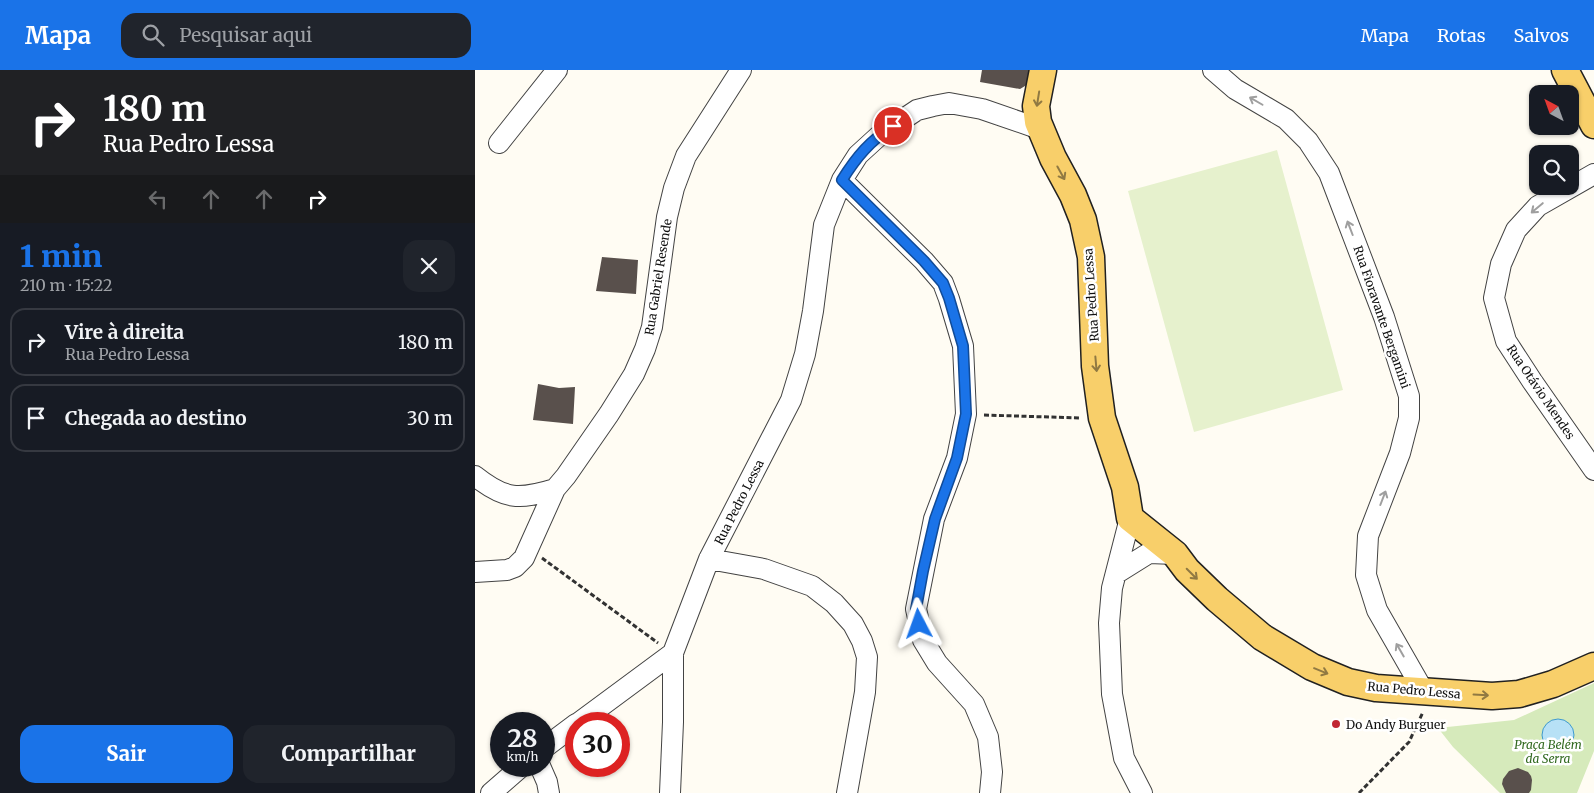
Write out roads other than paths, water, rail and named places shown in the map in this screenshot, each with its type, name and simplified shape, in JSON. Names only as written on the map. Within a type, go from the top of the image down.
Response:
[{"type":"main road","points":[[1040,129],[1037,106],[1043,70]]},
{"type":"main road","points":[[1565,70],[1594,124]]},
{"type":"main road","name":"Rua Pedro Lessa","points":[[1040,129],[1073,195],[1085,229],[1091,256],[1095,366],[1103,418],[1125,488],[1130,518],[1175,554],[1187,570],[1211,593],[1262,637],[1312,667],[1348,682],[1376,688],[1492,696],[1519,694],[1553,684],[1594,666]]},
{"type":"street","points":[[499,143],[557,70]]},
{"type":"street","name":"Rua Gabriel Resende","points":[[475,572],[507,570],[515,567],[527,553],[555,489],[609,414],[634,374],[652,327],[667,217],[674,188],[686,156],[741,70]]},
{"type":"street","name":"Rua Fioravante Bergamini","points":[[1213,70],[1235,89],[1286,118],[1307,141],[1329,173],[1384,317],[1409,396],[1409,418],[1400,452],[1368,536],[1366,575],[1377,610],[1429,692]]},
{"type":"street","name":"Rua Pedro Lessa","points":[[670,793],[673,654],[709,558],[791,400],[805,354],[812,320],[824,225],[842,180],[858,155],[881,134],[917,110],[949,103],[982,109],[1040,129]]},
{"type":"street","name":"Rua Otávio Mendes","points":[[1594,174],[1538,206],[1516,230],[1501,264],[1494,298],[1507,342],[1594,470]]},
{"type":"street","points":[[842,180],[924,261],[943,283],[963,346],[966,414],[957,458],[935,519],[916,609],[923,640],[937,663],[974,704],[988,737],[992,772],[990,793]]},
{"type":"street","points":[[475,476],[484,491],[510,496],[533,496],[555,489]]},
{"type":"street","points":[[1130,518],[1113,588],[1109,623],[1112,694],[1124,758],[1142,793]]},
{"type":"street","points":[[1117,573],[1149,553],[1175,554]]},
{"type":"street","points":[[709,558],[764,569],[812,586],[834,602],[853,624],[862,641],[867,658],[865,692],[847,793]]},
{"type":"street","points":[[593,712],[673,654]]},
{"type":"street","points":[[491,793],[509,777]]},
{"type":"street","points":[[545,777],[549,793]]},
{"type":"water","points":[[1558,719],[1570,723],[1574,735],[1570,747],[1558,751],[1546,747],[1542,735],[1546,723]]},
{"type":"place","name":"Do Andy Burguer","points":[[1336,724]]},
{"type":"park label","name":"Praça Belém da Serra","points":[[1548,751]]}]
